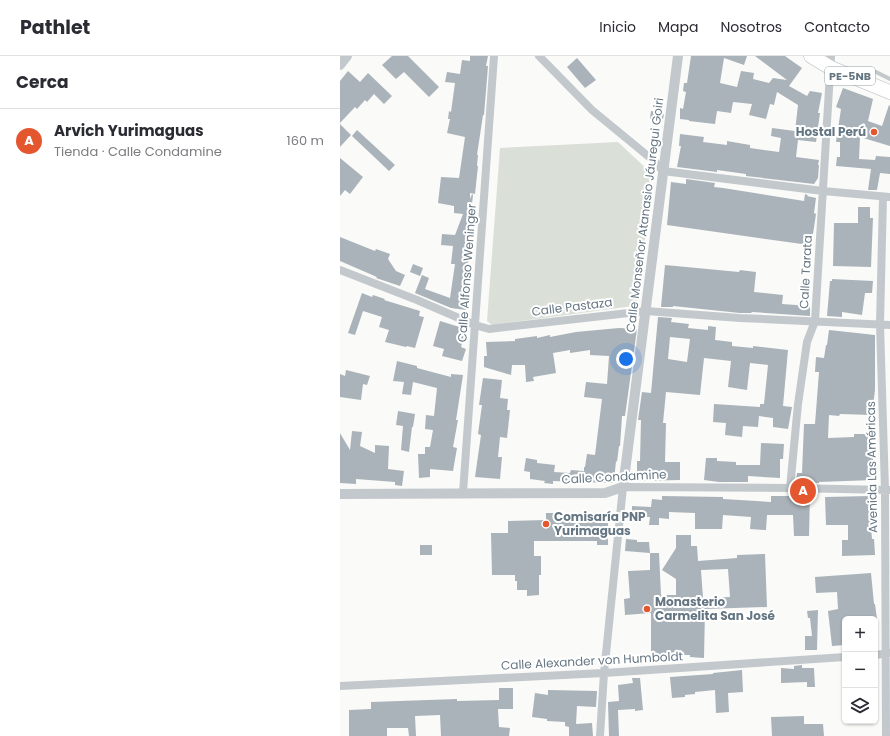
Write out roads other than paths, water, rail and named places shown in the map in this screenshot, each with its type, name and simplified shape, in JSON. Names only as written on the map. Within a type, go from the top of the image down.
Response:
[{"type":"highway","name":"PE-5NB","points":[[811,56],[831,62],[858,79],[890,92]]},
{"type":"street","points":[[340,65],[347,56]]},
{"type":"street","name":"Calle Alfonso Weninger","points":[[463,493],[494,56]]},
{"type":"street","points":[[539,56],[592,110],[654,161],[663,171],[823,191],[886,197]]},
{"type":"street","name":"Calle Monseñor Atanasio Jáuregui Goiri","points":[[600,736],[604,673],[623,487],[678,56]]},
{"type":"street","name":"Calle Tarata","points":[[790,488],[798,404],[807,342],[815,321],[831,62]]},
{"type":"street","name":"Avenida Las Américas","points":[[886,197],[880,324],[888,490],[888,654],[886,736]]},
{"type":"street","name":"Calle Pastaza","points":[[340,270],[417,300],[475,325],[489,329],[646,310],[740,318],[890,325]]},
{"type":"street","name":"Calle Condamine","points":[[340,494],[605,493],[623,487],[888,490]]},
{"type":"street","points":[[878,655],[888,654]]},
{"type":"street","name":"Calle Alexander von Humboldt","points":[[340,686],[604,673],[842,657]]},
{"type":"lane","points":[[858,79],[872,70],[890,79]]},
{"type":"place","name":"Hostal Perú","points":[[874,132]]},
{"type":"place","name":"Arvich Yurimaguas","points":[[803,491]]},
{"type":"place","name":"Comisaría PNP Yurimaguas","points":[[546,524]]},
{"type":"place","name":"Monasterio Carmelita San José","points":[[647,609]]}]
